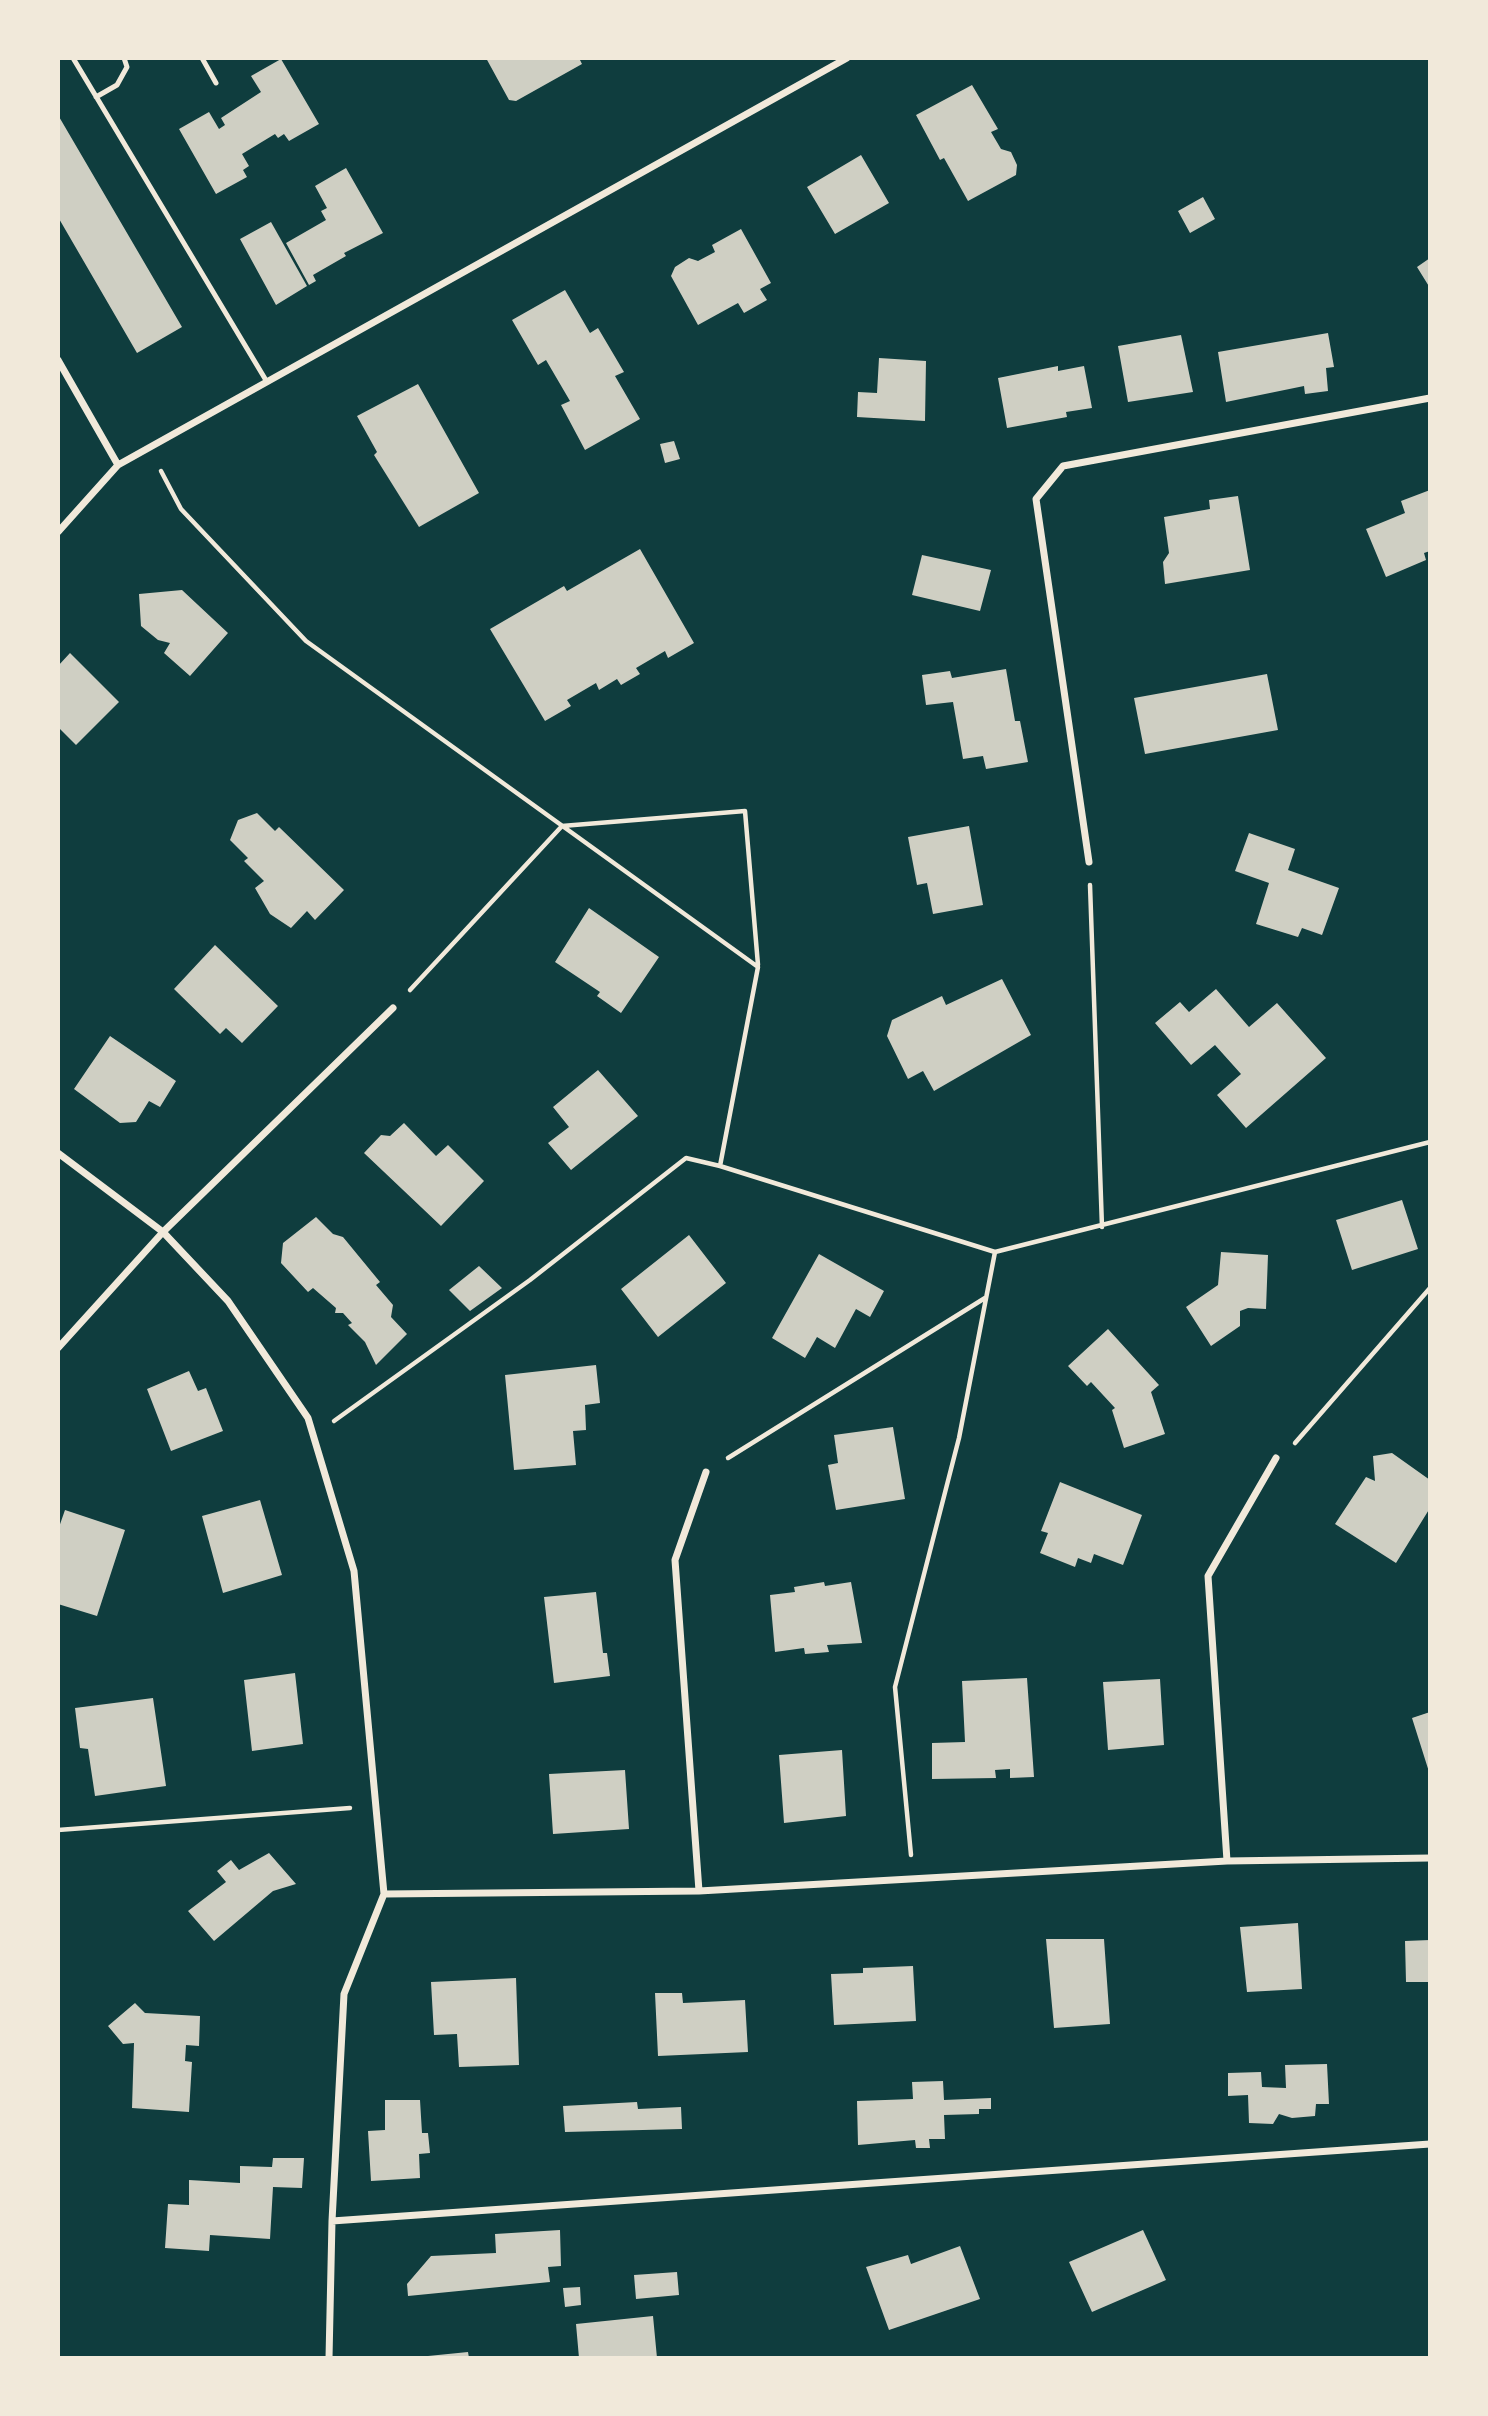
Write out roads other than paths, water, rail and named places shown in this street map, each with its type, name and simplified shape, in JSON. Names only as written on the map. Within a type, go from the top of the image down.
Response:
[{"type":"street","points":[[58,532],[118,466],[847,58]]},
{"type":"street","points":[[58,360],[118,466]]},
{"type":"street","points":[[1089,862],[1036,499],[1063,466],[1430,398]]},
{"type":"street","points":[[58,1348],[163,1232],[393,1008]]},
{"type":"street","points":[[58,1153],[163,1232],[228,1301],[308,1418],[354,1571],[384,1894],[344,1994],[332,2221],[329,2358]]},
{"type":"street","points":[[1227,1861],[1208,1576],[1276,1458]]},
{"type":"street","points":[[699,1891],[675,1560],[706,1472]]},
{"type":"street","points":[[384,1894],[699,1891],[1227,1861],[1430,1858]]},
{"type":"street","points":[[332,2221],[1430,2144]]},
{"type":"lane","points":[[73,58],[267,382]]},
{"type":"lane","points":[[96,97],[117,85],[127,67],[124,58]]},
{"type":"lane","points":[[202,58],[216,83]]}]
